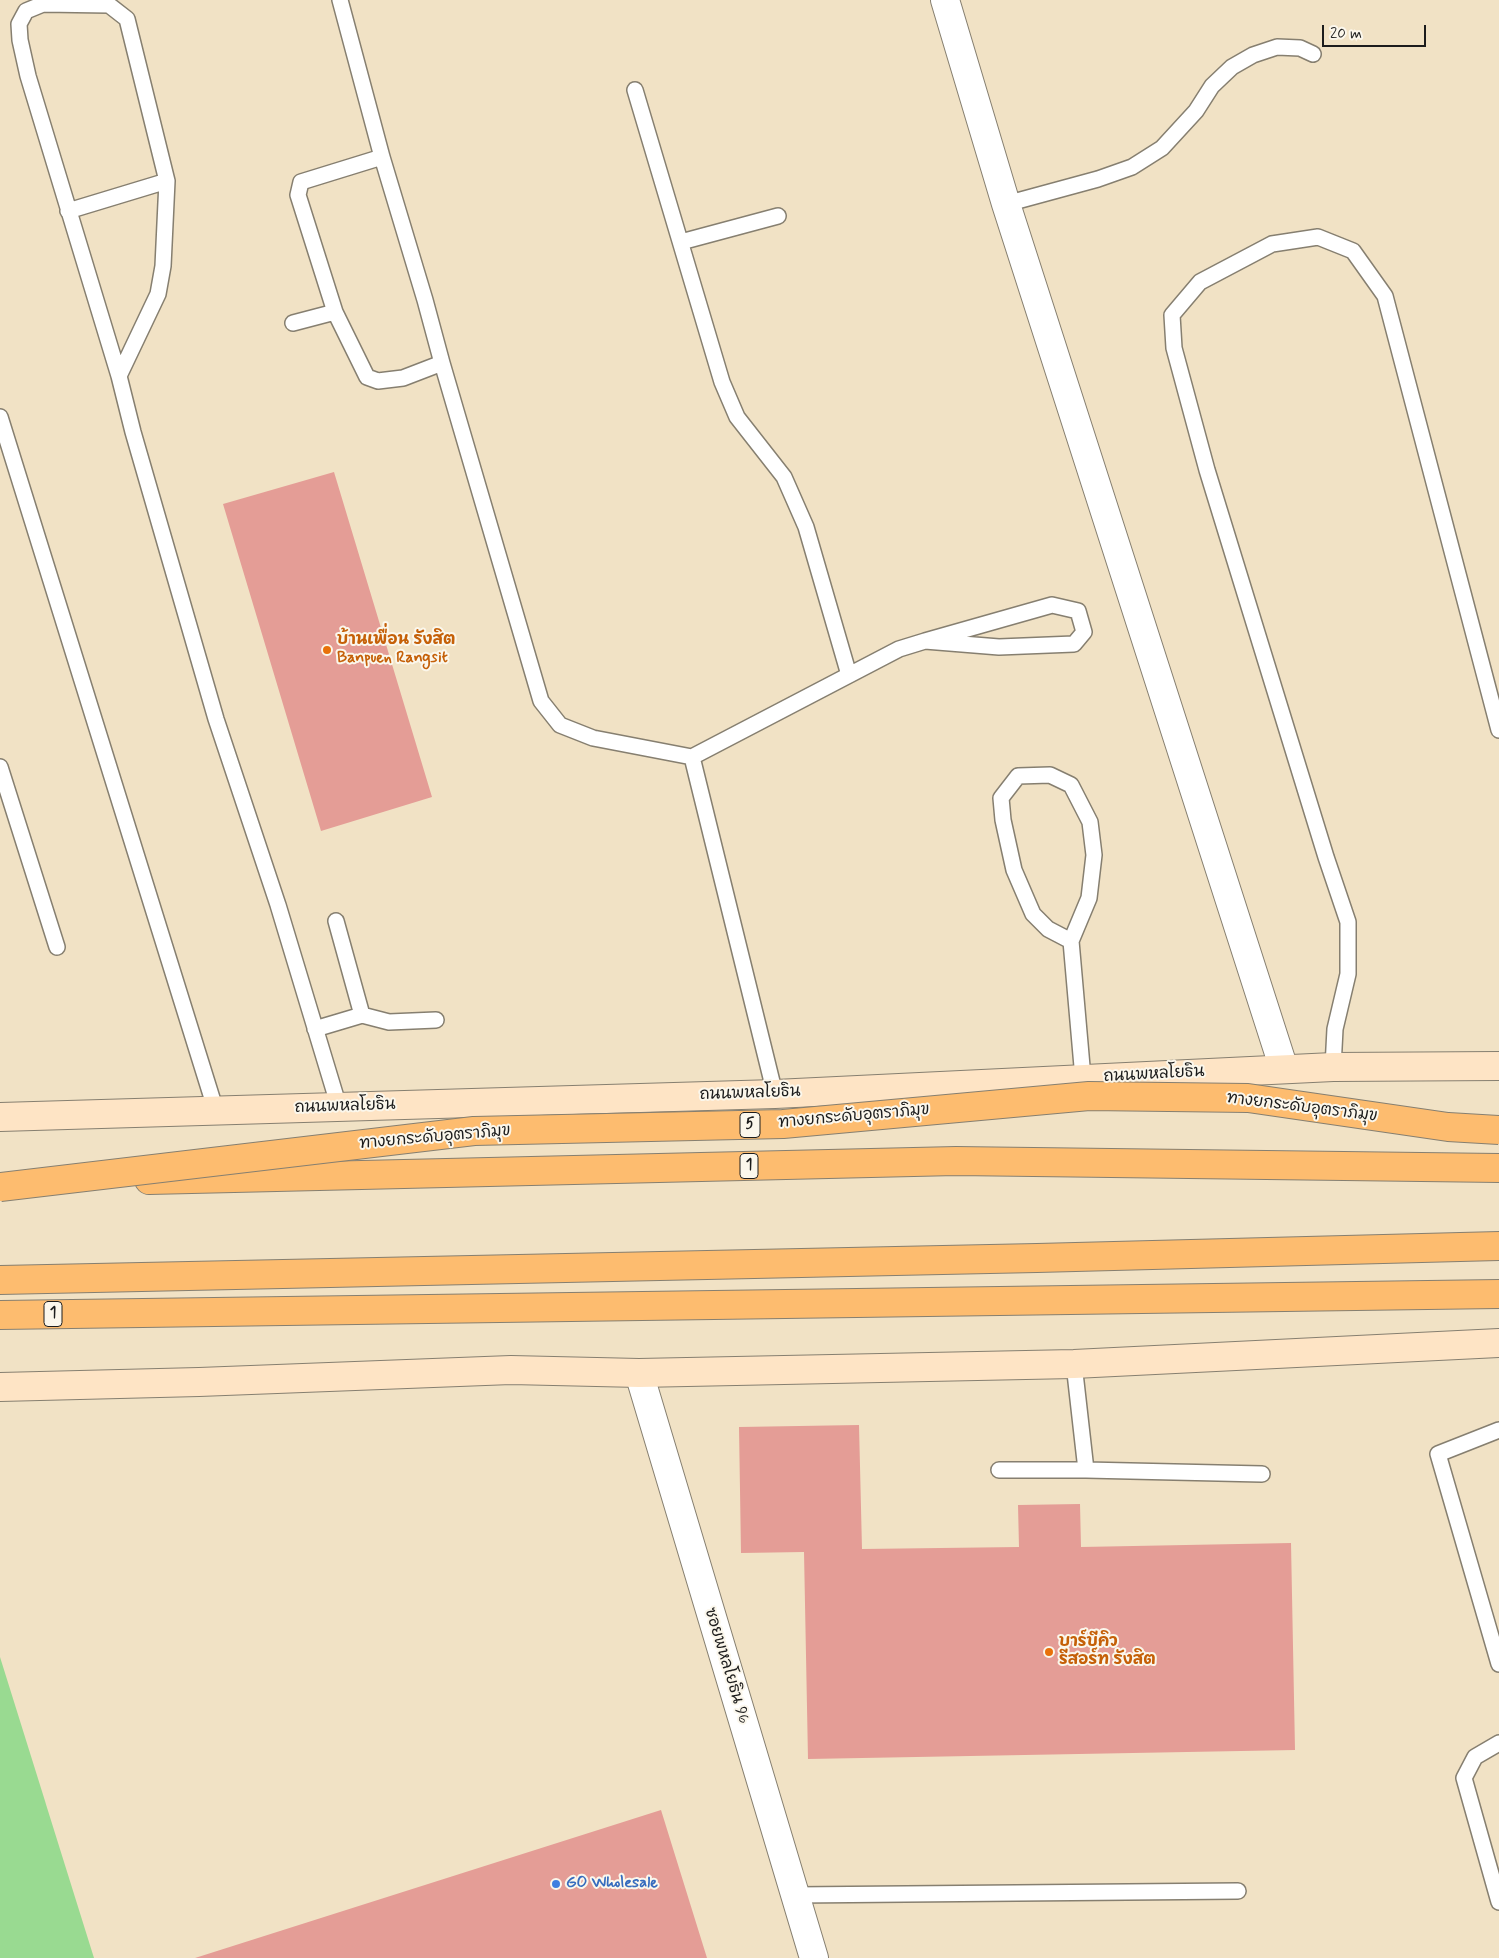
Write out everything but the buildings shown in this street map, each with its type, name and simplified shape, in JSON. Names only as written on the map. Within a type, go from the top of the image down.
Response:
[{"type":"highway","name":"ทางยกระดับอุตราภิมุข","points":[[0,1188],[474,1131],[782,1124],[1089,1096],[1248,1098],[1448,1127],[1499,1130]]},
{"type":"highway","name":"1","points":[[0,1183],[956,1161],[1499,1168]]},
{"type":"highway","points":[[0,1280],[1499,1246]]},
{"type":"highway","name":"1","points":[[0,1315],[1499,1294]]},
{"type":"main road","name":"ถนนพหลโยธิน","points":[[0,1117],[775,1094],[1333,1066],[1499,1066]]},
{"type":"main road","points":[[0,1387],[198,1382],[511,1370],[640,1373],[1074,1364],[1499,1343]]},
{"type":"main road","points":[[0,1400],[198,1382]]},
{"type":"street","points":[[945,0],[1006,204],[1284,1068]]},
{"type":"street","name":"ซอยพหลโยธิน 96","points":[[640,1373],[814,1958]]},
{"type":"lane","points":[[340,0],[382,157],[541,701],[560,725],[593,738],[692,757],[899,649],[925,641],[1052,605],[1078,611],[1084,632],[1074,644],[999,647],[925,641]]},
{"type":"lane","points":[[119,376],[158,294],[163,266],[167,181],[126,19],[108,5],[43,4],[26,11],[20,24],[20,40],[28,76],[119,376],[133,432],[216,719],[278,905],[339,1107]]},
{"type":"lane","points":[[1006,204],[1098,179],[1132,167],[1162,148],[1196,111],[1212,86],[1232,67],[1253,54],[1277,47],[1300,48],[1312,54]]},
{"type":"lane","points":[[635,90],[722,382],[737,417],[784,476],[806,528],[848,675]]},
{"type":"lane","points":[[382,157],[301,182],[298,195],[335,312],[367,377],[378,381],[403,378],[442,363]]},
{"type":"lane","points":[[68,211],[167,181]]},
{"type":"lane","points":[[681,242],[778,216]]},
{"type":"lane","points":[[1333,1066],[1336,1029],[1348,974],[1348,922],[1326,857],[1208,470],[1174,348],[1172,316],[1200,282],[1272,244],[1318,237],[1353,250],[1386,296],[1499,730]]},
{"type":"lane","points":[[293,324],[335,312]]},
{"type":"lane","points":[[0,417],[216,1110]]},
{"type":"lane","points":[[692,757],[775,1094]]},
{"type":"lane","points":[[0,767],[57,947]]},
{"type":"lane","points":[[1071,941],[1048,929],[1033,914],[1014,870],[1003,820],[1001,798],[1018,776],[1050,775],[1071,786],[1090,822],[1094,855],[1089,898],[1071,941],[1083,1078]]},
{"type":"lane","points":[[336,921],[362,1015]]},
{"type":"lane","points":[[316,1029],[362,1015],[389,1022],[436,1020]]},
{"type":"lane","points":[[1074,1364],[1086,1470]]},
{"type":"lane","points":[[1499,1430],[1438,1454],[1499,1664]]},
{"type":"lane","points":[[999,1470],[1262,1474]]},
{"type":"lane","points":[[1499,1743],[1475,1758],[1464,1778],[1499,1902]]},
{"type":"lane","points":[[795,1894],[1238,1891]]},
{"type":"green space","points":[[0,1657],[94,1958],[0,1958]]},
{"type":"place","name":"บ้านเพื่อน รังสิต Banpuen Rangsit","points":[[327,650]]},
{"type":"place","name":"บาร์บีคิว รีสอร์ท รังสิต","points":[[1049,1652]]},
{"type":"place","name":"GO Wholesale","points":[[556,1884]]}]
